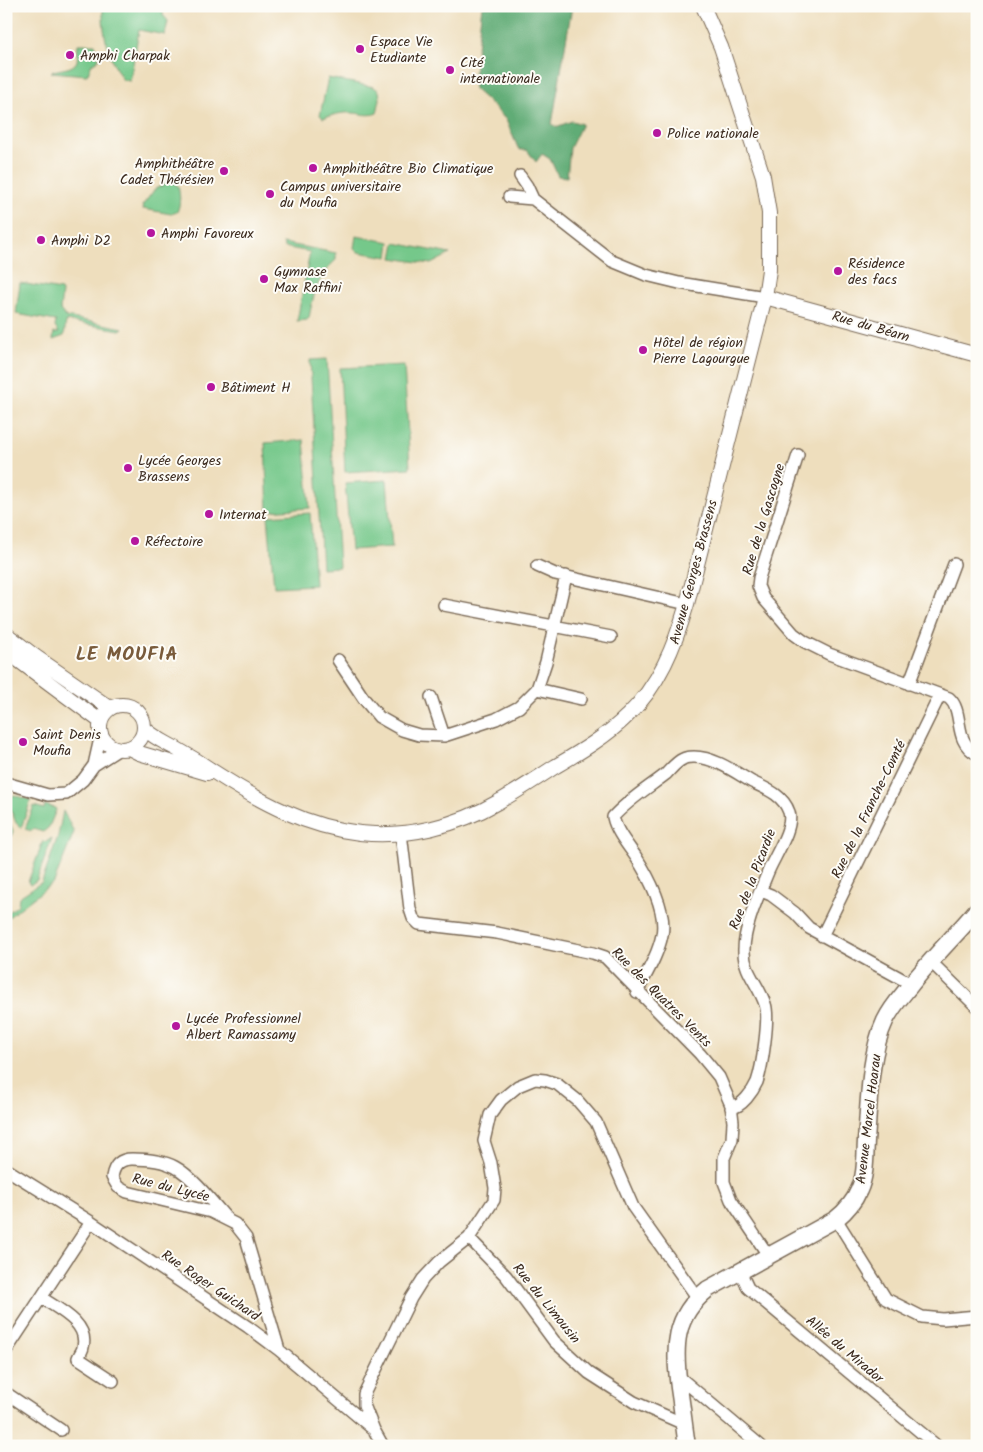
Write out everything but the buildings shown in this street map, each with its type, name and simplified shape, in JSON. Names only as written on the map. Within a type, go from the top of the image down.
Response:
[{"type":"main road","name":"Avenue Marcel Hoarau","points":[[687,1446],[676,1356],[678,1330],[690,1305],[697,1297],[716,1284],[836,1219],[846,1211],[854,1200],[862,1180],[878,1040],[892,1008],[930,961],[977,910]]},
{"type":"street","name":"Avenue Georges Brassens","points":[[144,728],[151,736],[181,751],[261,800],[298,818],[329,828],[361,833],[401,833],[425,830],[453,823],[497,803],[585,749],[628,716],[649,690],[678,636],[765,297],[769,270],[769,213],[763,176],[721,47],[703,8]]},
{"type":"street","points":[[520,176],[533,199],[612,262],[679,283],[765,297]]},
{"type":"street","points":[[509,197],[533,199]]},
{"type":"street","name":"Rue du Béarn","points":[[765,297],[976,352]]},
{"type":"street","name":"Rue de la Gascogne","points":[[798,455],[759,578],[758,586],[760,592],[785,625],[804,642],[829,654],[952,701],[963,740],[977,754]]},
{"type":"street","points":[[909,684],[954,564]]},
{"type":"street","points":[[537,566],[555,574],[687,604]]},
{"type":"street","points":[[338,660],[364,699],[379,717],[402,730],[419,735],[444,736],[496,719],[519,707],[533,695],[537,688],[546,662],[566,576]]},
{"type":"street","points":[[444,605],[611,636]]},
{"type":"street","points":[[6,634],[110,708]]},
{"type":"street","points":[[6,651],[100,728],[108,744],[124,749]]},
{"type":"street","points":[[537,688],[581,699]]},
{"type":"street","name":"Rue de la Franche-Comté","points":[[822,936],[940,695]]},
{"type":"street","points":[[431,697],[444,736]]},
{"type":"street","points":[[6,783],[48,795],[66,794],[83,780],[94,764],[103,713],[110,708],[124,704],[132,706],[140,713],[144,721],[144,735],[138,742],[94,764]]},
{"type":"street","name":"Avenue Georges Brassens","points":[[124,749],[222,777]]},
{"type":"street","name":"Rue de la Picardie","points":[[637,992],[657,951],[662,936],[663,918],[645,871],[615,826],[613,817],[621,808],[683,759],[691,756],[701,757],[771,790],[782,800],[789,812],[788,827],[784,839],[767,874],[746,928],[744,954],[748,972],[765,1004],[767,1016],[757,1081],[744,1101],[735,1108],[731,1108]]},
{"type":"street","name":"Rue des Quatres Vents","points":[[401,833],[410,909],[413,918],[419,924],[497,933],[593,953],[604,958],[622,974],[637,992],[661,1014],[704,1060],[718,1077],[726,1091],[731,1108],[733,1122],[732,1138],[724,1158],[724,1182],[731,1200],[768,1256]]},
{"type":"street","points":[[761,891],[770,895],[795,913],[808,928],[911,984]]},
{"type":"street","points":[[930,961],[977,1007]]},
{"type":"street","points":[[374,1430],[364,1405],[364,1394],[407,1306],[423,1279],[439,1262],[470,1238],[494,1200],[495,1188],[491,1163],[484,1141],[490,1115],[502,1100],[518,1086],[535,1079],[558,1084],[577,1100],[596,1122],[633,1207],[697,1297]]},
{"type":"street","name":"Rue du Lycée","points":[[227,1219],[184,1173],[174,1166],[161,1162],[126,1159],[118,1163],[113,1172],[112,1177],[118,1187],[127,1192],[211,1212],[235,1224],[246,1238],[279,1350]]},
{"type":"street","name":"Rue Roger Guichard","points":[[8,1175],[91,1222],[279,1350],[374,1430],[383,1446]]},
{"type":"street","points":[[836,1219],[886,1299],[922,1317],[943,1319],[977,1316]]},
{"type":"street","points":[[6,1351],[91,1222]]},
{"type":"street","name":"Rue du Limousin","points":[[470,1238],[506,1276],[554,1341],[589,1373],[634,1402],[684,1424]]},
{"type":"street","name":"Allée du Mirador","points":[[740,1271],[748,1288],[937,1446]]},
{"type":"street","points":[[42,1298],[72,1317],[83,1333],[83,1347],[78,1358],[113,1381]]},
{"type":"street","points":[[678,1376],[761,1446]]},
{"type":"street","points":[[6,1393],[61,1430]]},
{"type":"green space","points":[[103,6],[163,7],[163,15],[168,21],[165,35],[139,30],[130,81],[123,80],[113,63],[105,35]]},
{"type":"green space","points":[[482,6],[572,6],[552,124],[556,127],[572,121],[582,124],[570,148],[567,177],[558,176],[550,159],[542,154],[536,162],[527,150],[518,148],[506,120],[474,89],[473,81]]},
{"type":"green space","points":[[78,44],[95,44],[99,59],[92,64],[87,75],[51,72],[75,64],[77,61]]},
{"type":"green space","points":[[328,78],[374,87],[379,91],[380,99],[377,113],[368,115],[345,113],[323,118],[320,115]]},
{"type":"green space","points":[[171,181],[179,189],[180,202],[177,212],[171,214],[143,209],[142,206],[155,189]]},
{"type":"green space","points":[[356,236],[390,242],[388,257],[358,252],[354,248]]},
{"type":"green space","points":[[283,243],[336,253],[336,260],[325,272],[317,286],[307,320],[297,321],[310,252],[284,247]]},
{"type":"green space","points":[[395,243],[450,254],[431,264],[392,258]]},
{"type":"green space","points":[[20,283],[61,290],[60,310],[66,317],[123,328],[120,330],[66,321],[64,336],[53,340],[54,333],[59,333],[55,327],[56,321],[16,314]]},
{"type":"green space","points":[[327,359],[339,567],[322,568],[310,360]]},
{"type":"green space","points":[[404,365],[410,468],[345,472],[340,368]]},
{"type":"green space","points":[[304,440],[310,508],[268,511],[265,443]]},
{"type":"green space","points":[[387,480],[392,547],[351,550],[345,483]]},
{"type":"green space","points":[[310,513],[315,585],[274,587],[268,516]]},
{"type":"green space","points":[[14,795],[31,800],[21,828],[16,823],[7,800],[7,798]]},
{"type":"green space","points":[[45,805],[56,810],[49,827],[43,832],[25,829],[34,806],[44,809]]},
{"type":"green space","points":[[63,811],[74,832],[54,882],[6,919],[6,914],[18,905],[19,897],[42,882],[58,836]]},
{"type":"green space","points":[[6,815],[13,831],[6,852]]},
{"type":"green space","points":[[52,838],[37,880],[30,885],[28,882],[43,841],[46,842]]},
{"type":"place","name":"Espace Vie Etudiante","points":[[360,49]]},
{"type":"place","name":"Amphi Charpak","points":[[70,55]]},
{"type":"place","name":"Cité internationale","points":[[450,70]]},
{"type":"place","name":"Police nationale","points":[[657,133]]},
{"type":"place","name":"Amphithéâtre Bio Climatique","points":[[313,168]]},
{"type":"place","name":"Amphithéâtre Cadet Thérésien","points":[[224,171]]},
{"type":"place","name":"Campus universitaire du Moufia","points":[[270,194]]},
{"type":"place","name":"Amphi Favoreux","points":[[151,233]]},
{"type":"place","name":"Amphi D2","points":[[41,240]]},
{"type":"place","name":"Résidence des facs","points":[[838,271]]},
{"type":"place","name":"Gymnase Max Raffini","points":[[264,279]]},
{"type":"place","name":"Hôtel de région Pierre Lagourgue","points":[[643,350]]},
{"type":"place","name":"Bâtiment H","points":[[211,387]]},
{"type":"place","name":"Lycée Georges Brassens","points":[[128,468]]},
{"type":"place","name":"Internat","points":[[209,514]]},
{"type":"place","name":"Réfectoire","points":[[135,541]]},
{"type":"place","name":"Saint Denis Moufia","points":[[23,742]]},
{"type":"place","name":"Lycée Professionnel Albert Ramassamy","points":[[176,1026]]},
{"type":"district","name":"LE MOUFIA","points":[[127,653]]}]
